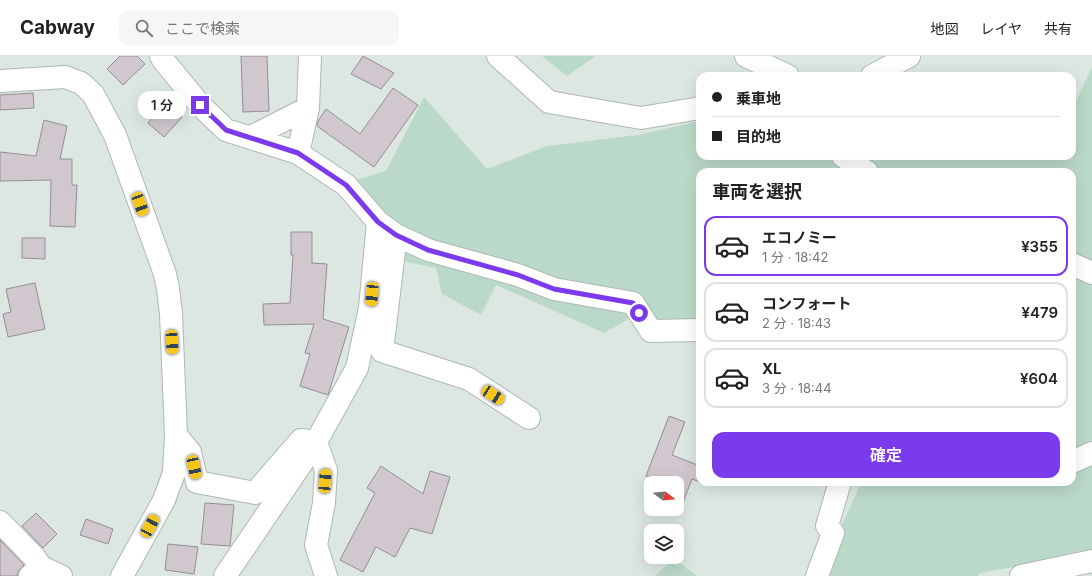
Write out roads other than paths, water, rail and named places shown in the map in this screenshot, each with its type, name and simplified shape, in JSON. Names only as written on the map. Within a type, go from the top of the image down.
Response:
[{"type":"street","points":[[161,56],[200,105],[226,130],[298,153],[346,185],[378,222],[396,235],[428,250],[518,275],[554,289],[633,303],[651,332],[696,330]]},
{"type":"street","points":[[298,153],[308,108],[310,56]]},
{"type":"street","points":[[498,56],[549,102],[641,118],[696,109]]},
{"type":"street","points":[[746,56],[780,72]]},
{"type":"street","points":[[879,72],[909,56]]},
{"type":"street","points":[[0,80],[65,77],[81,83],[93,94],[115,135],[165,274],[171,314],[176,435],[174,472],[164,500],[122,576]]},
{"type":"street","points":[[251,137],[308,108]]},
{"type":"street","points":[[850,160],[861,168]]},
{"type":"street","points":[[225,576],[316,442],[357,368],[370,308],[378,222]]},
{"type":"street","points":[[396,235],[382,351],[469,379],[529,418]]},
{"type":"street","points":[[1076,266],[1092,273]]},
{"type":"street","points":[[176,435],[190,452],[197,482],[255,493],[301,440],[316,442]]},
{"type":"street","points":[[316,442],[326,470],[324,503],[316,545],[326,576]]},
{"type":"street","points":[[1076,460],[1092,453]]},
{"type":"street","points":[[817,576],[834,533],[827,526],[839,486]]},
{"type":"street","points":[[0,522],[35,558],[36,571],[61,576]]},
{"type":"street","points":[[1021,576],[1092,562]]}]
